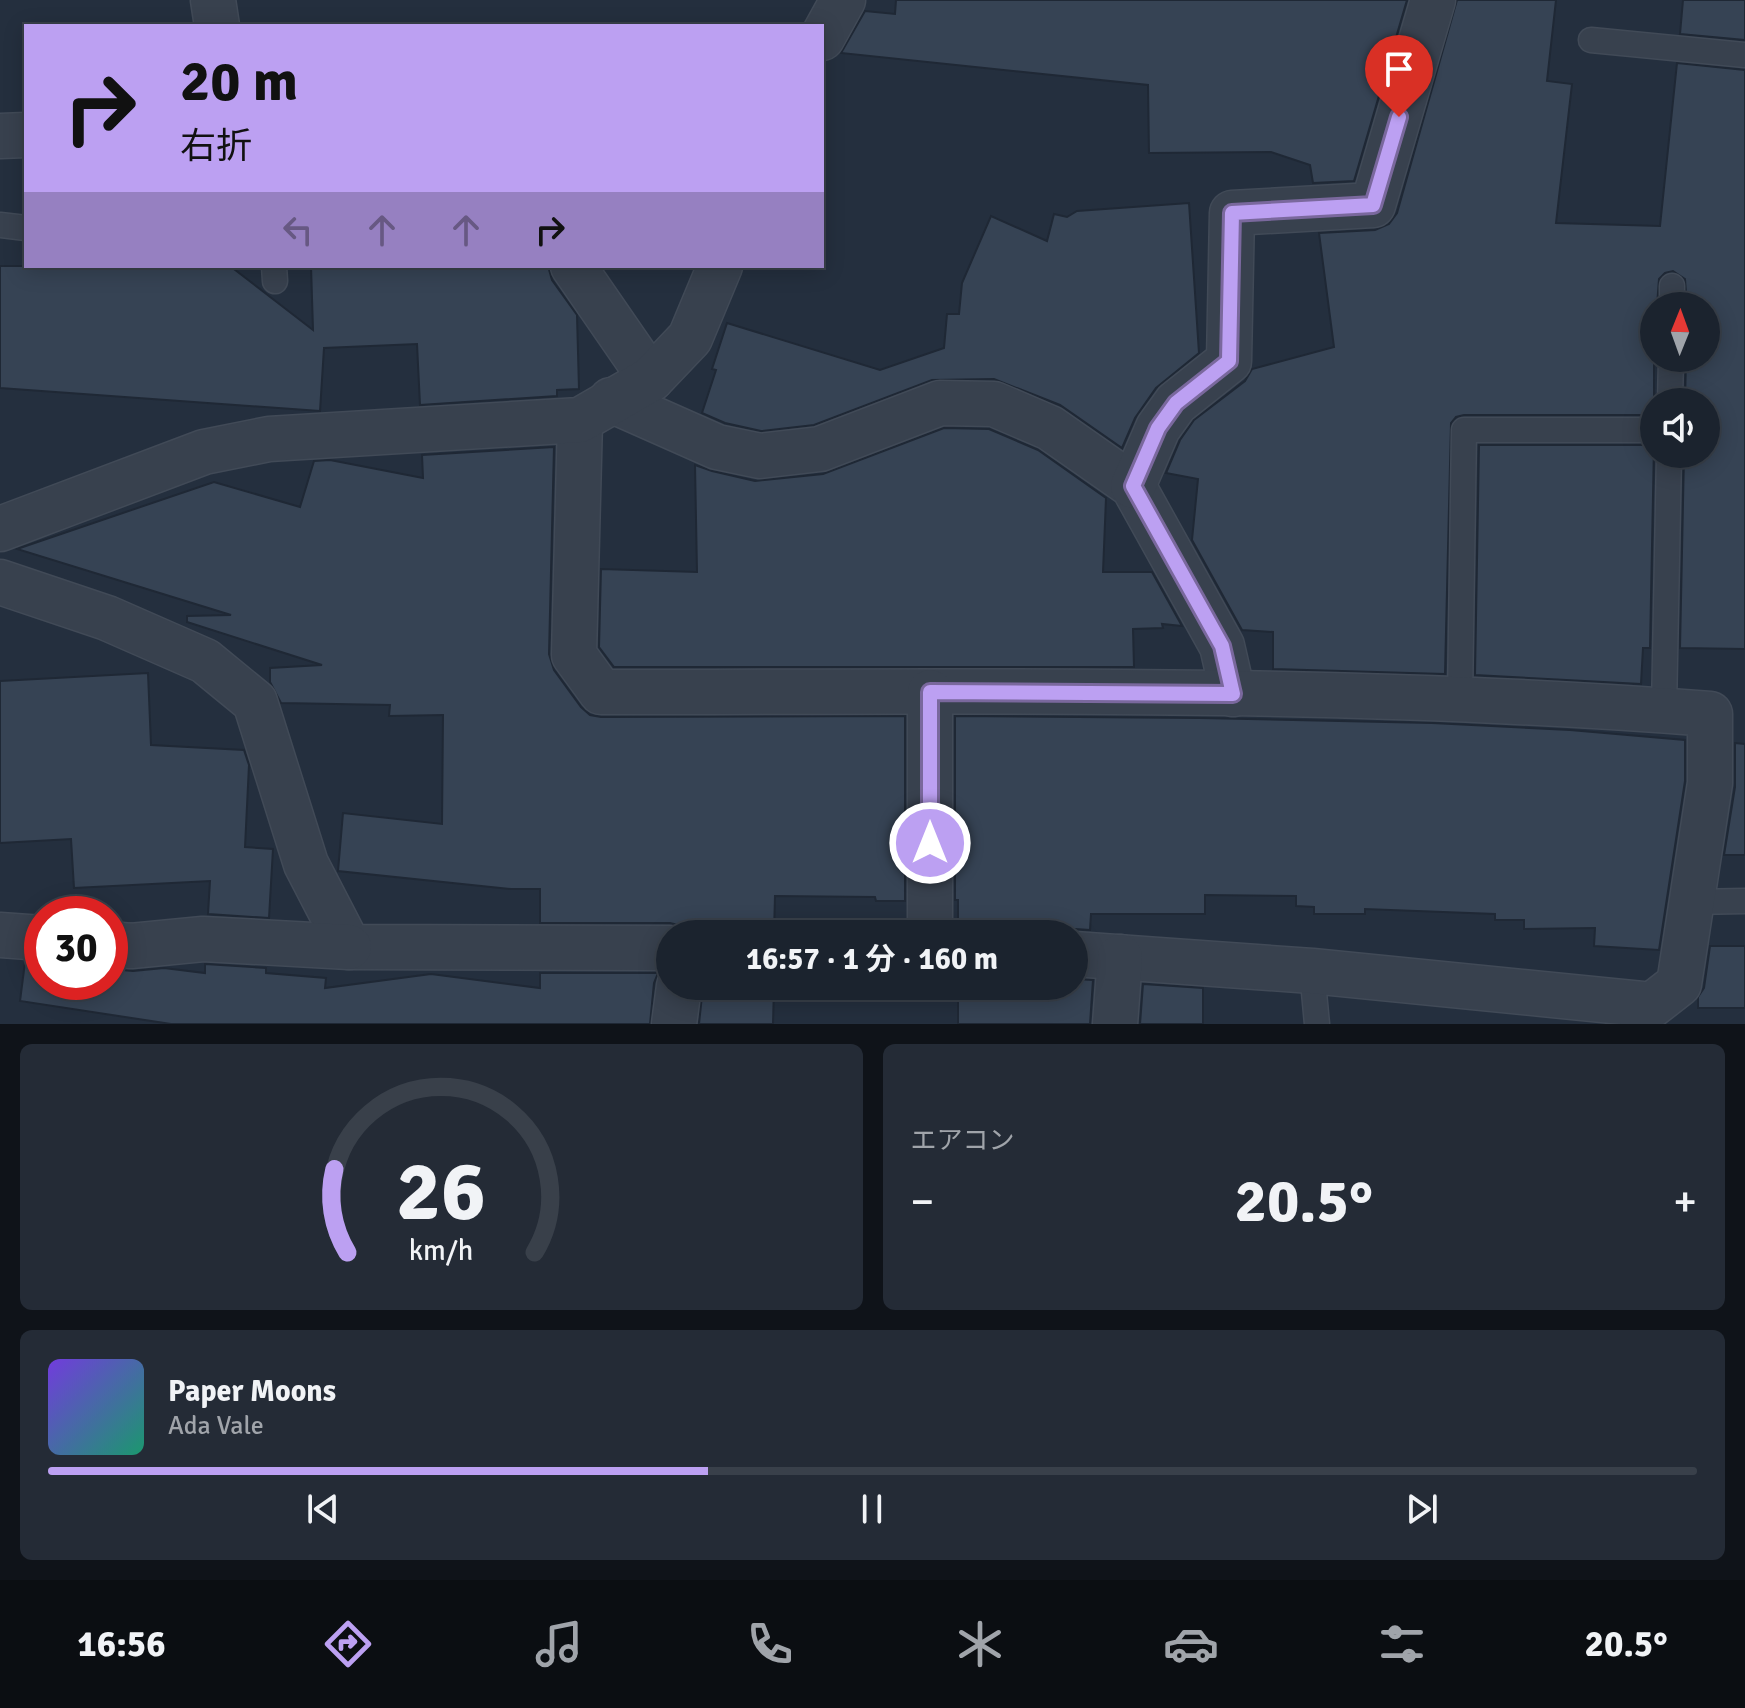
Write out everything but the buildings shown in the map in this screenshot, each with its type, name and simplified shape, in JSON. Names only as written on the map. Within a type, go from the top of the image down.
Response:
[{"type":"street","points":[[213,0],[217,24]]},
{"type":"street","points":[[824,34],[843,0]]},
{"type":"street","points":[[1133,486],[1158,428],[1176,403],[1229,361],[1232,213],[1373,205],[1433,0]]},
{"type":"street","points":[[0,136],[24,135]]},
{"type":"street","points":[[574,268],[651,379]]},
{"type":"street","points":[[595,410],[651,379],[690,338],[719,268]]},
{"type":"street","points":[[0,529],[204,452],[269,439],[595,410],[717,447],[760,456],[820,449],[940,403],[994,404],[1050,428],[1133,486],[1222,646],[1233,694]]},
{"type":"street","points":[[595,410],[574,655],[601,692],[1233,694],[1460,699],[1710,714],[1727,780],[1690,902],[1679,984],[1652,1005],[1558,1009],[1312,971],[1088,955]]},
{"type":"street","points":[[0,582],[107,618],[205,661],[255,702],[306,864],[349,947]]},
{"type":"street","points":[[930,692],[930,920]]},
{"type":"street","points":[[0,935],[24,937]]},
{"type":"street","points":[[128,946],[203,939],[349,947],[656,948]]},
{"type":"street","points":[[1115,1024],[1120,957]]},
{"type":"street","points":[[674,1024],[677,1000]]},
{"type":"street","points":[[1558,1009],[1594,1024]]},
{"type":"lane","points":[[1591,40],[1745,55]]},
{"type":"lane","points":[[0,225],[24,228]]},
{"type":"lane","points":[[1460,699],[1464,430],[1640,430]]},
{"type":"lane","points":[[1664,710],[1669,468]]},
{"type":"lane","points":[[1690,902],[1745,901]]},
{"type":"lane","points":[[1312,971],[1317,1024]]},
{"type":"route","points":[[930,843],[930,692],[1233,694],[1222,646],[1133,486],[1158,428],[1176,403],[1229,361],[1232,213],[1373,205],[1399,117]]}]
